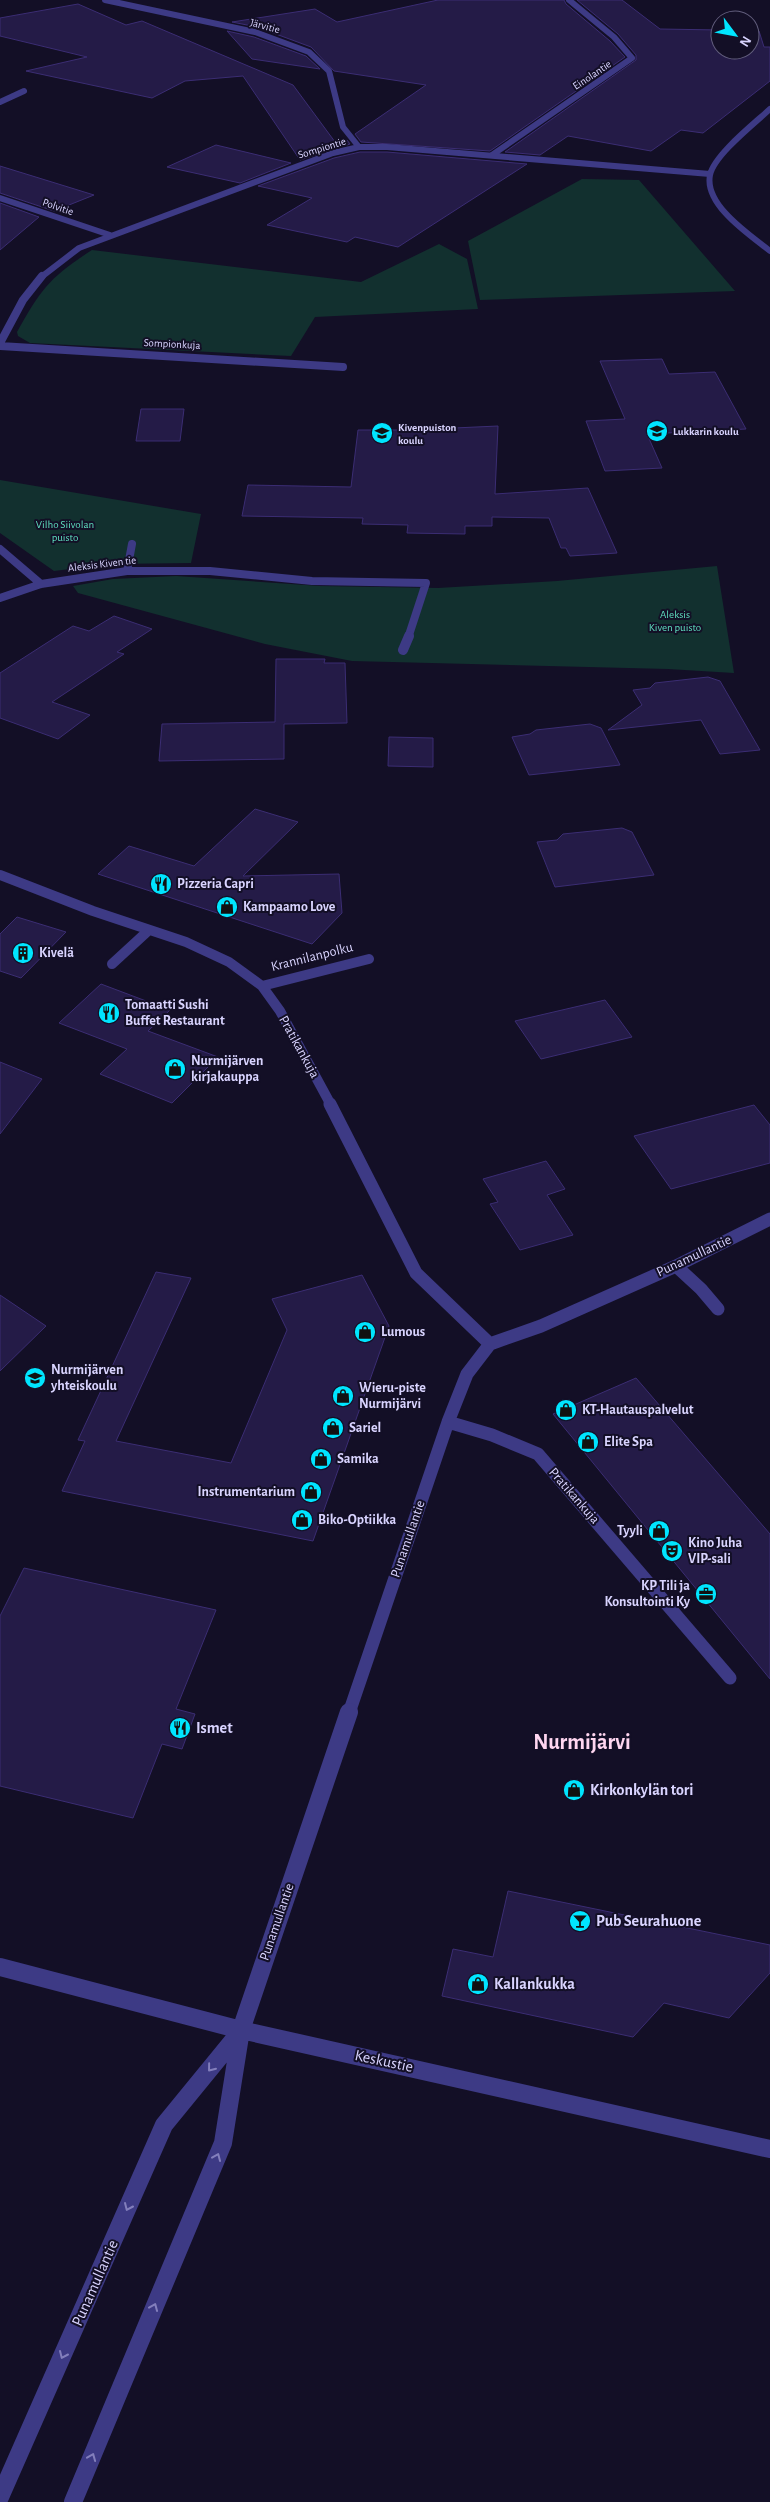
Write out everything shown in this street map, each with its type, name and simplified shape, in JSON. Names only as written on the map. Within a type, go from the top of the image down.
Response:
[{"type":"street","name":"Järvitie","points":[[105,0],[252,32],[296,46],[320,58],[329,69],[343,129],[359,147]]},
{"type":"street","name":"Einolantie","points":[[492,155],[632,58],[630,53],[616,40],[569,0]]},
{"type":"street","points":[[0,102],[24,91]]},
{"type":"street","points":[[770,109],[725,150],[710,174],[712,192],[729,218],[770,251]]},
{"type":"street","name":"Sompiontie","points":[[0,344],[24,296],[37,280],[58,261],[79,248],[333,153],[359,147],[387,147],[710,174]]},
{"type":"street","name":"Polvitie","points":[[0,198],[110,235]]},
{"type":"street","name":"Sompionkuja","points":[[0,344],[343,368]]},
{"type":"street","points":[[128,571],[132,544]]},
{"type":"street","points":[[0,549],[41,584]]},
{"type":"street","name":"Aleksis Kiven tie","points":[[0,598],[41,584],[128,571],[210,571],[312,581],[426,583],[415,623],[403,650]]},
{"type":"street","name":"Pratikankuja","points":[[0,875],[186,942],[229,962],[262,986],[280,1011],[335,1112],[416,1273],[490,1344]]},
{"type":"street","points":[[112,964],[149,930]]},
{"type":"street","name":"Krannilanpolku","points":[[262,986],[370,959]]},
{"type":"street","name":"Punamullantie","points":[[73,2502],[222,2143],[241,2030],[448,1422],[467,1374],[490,1344],[541,1326],[676,1266],[770,1219]]},
{"type":"street","points":[[676,1266],[701,1289],[718,1309]]},
{"type":"street","name":"Pratikankuja","points":[[448,1422],[492,1435],[538,1454],[730,1678]]},
{"type":"street","name":"Keskustie","points":[[0,1967],[241,2030],[770,2149]]},
{"type":"street","name":"Punamullantie","points":[[0,2497],[164,2125],[241,2030]]},
{"type":"green space","points":[[582,179],[639,180],[735,291],[480,300],[468,241]]},
{"type":"green space","points":[[439,244],[467,259],[478,309],[315,317],[291,356],[30,343],[18,336],[17,332],[40,294],[56,276],[92,250],[361,282]]},
{"type":"green space","name":"Vilho Siivolan puisto","points":[[0,480],[201,514],[191,563],[110,564],[54,571],[0,533]]},
{"type":"green space","name":"Aleksis Kiven puisto","points":[[717,566],[734,673],[668,669],[352,661],[265,644],[78,593],[73,586],[113,579],[176,576],[320,586],[438,588],[557,581]]},
{"type":"building","points":[[438,0],[564,0],[566,4],[610,41],[625,57],[490,151],[361,142],[355,134],[426,85],[334,71],[311,47],[257,27],[232,22],[315,9],[337,22]]},
{"type":"building","points":[[577,0],[622,0],[660,29],[710,30],[710,60],[760,60],[760,34],[764,47],[770,47],[770,81],[703,133],[681,130],[651,151],[568,136],[540,155],[505,152],[636,60],[636,55],[618,34]]},
{"type":"building","points":[[78,4],[126,25],[142,21],[293,85],[338,146],[347,140],[350,144],[300,160],[243,76],[185,81],[152,98],[26,71],[87,57],[0,36],[0,18]]},
{"type":"building","points":[[227,31],[254,37],[306,56],[320,69],[252,59]]},
{"type":"building","points":[[216,145],[291,163],[240,183],[167,167]]},
{"type":"building","points":[[360,152],[387,152],[527,164],[398,247],[355,237],[347,242],[267,225],[312,198],[258,186],[334,158]]},
{"type":"building","points":[[0,166],[94,195],[54,211],[0,193]]},
{"type":"building","points":[[0,203],[39,217],[0,250]]},
{"type":"building","points":[[662,359],[669,374],[715,372],[746,429],[647,434],[662,468],[605,471],[586,421],[625,419],[600,361]]},
{"type":"building","points":[[141,409],[184,409],[180,441],[136,441]]},
{"type":"building","points":[[498,426],[495,494],[588,488],[617,553],[570,556],[566,548],[561,548],[549,518],[492,517],[492,526],[465,526],[465,534],[407,533],[408,525],[362,524],[363,518],[242,516],[248,485],[351,487],[358,430]]},
{"type":"building","points":[[114,616],[152,629],[117,652],[124,654],[52,702],[90,715],[58,739],[0,718],[0,673],[73,626],[89,631]]},
{"type":"building","points":[[276,659],[325,659],[324,663],[345,663],[347,723],[284,724],[284,759],[159,761],[162,724],[275,722]]},
{"type":"building","points":[[708,677],[720,681],[760,750],[720,754],[701,720],[608,730],[642,705],[633,690],[650,688],[655,683]]},
{"type":"building","points":[[590,724],[601,728],[620,765],[529,775],[512,737],[530,734],[536,730]]},
{"type":"building","points":[[389,737],[433,738],[433,767],[388,766]]},
{"type":"building","points":[[255,809],[298,822],[243,876],[339,874],[342,913],[312,944],[98,874],[129,846],[194,866]]},
{"type":"building","points":[[622,828],[632,832],[654,875],[555,887],[537,842],[557,840],[563,834]]},
{"type":"building","name":"Kivelä","points":[[17,917],[66,932],[21,978],[0,971],[0,934]]},
{"type":"building","points":[[101,984],[170,1010],[148,1031],[218,1057],[172,1103],[100,1074],[127,1049],[59,1023]]},
{"type":"building","points":[[605,1000],[632,1037],[541,1059],[515,1021]]},
{"type":"building","points":[[0,1062],[42,1079],[0,1134]]},
{"type":"building","points":[[754,1105],[770,1125],[770,1163],[671,1189],[634,1136]]},
{"type":"building","points":[[546,1161],[565,1189],[547,1195],[573,1235],[520,1250],[490,1204],[498,1202],[483,1179]]},
{"type":"building","points":[[156,1272],[191,1278],[116,1441],[231,1463],[287,1330],[272,1299],[362,1275],[389,1326],[313,1541],[62,1491],[85,1441],[78,1440]]},
{"type":"building","points":[[0,1295],[46,1326],[0,1371]]},
{"type":"building","points":[[636,1378],[770,1534],[770,1679],[553,1414]]},
{"type":"building","points":[[24,1568],[216,1610],[176,1709],[195,1714],[182,1749],[162,1744],[133,1818],[0,1786],[0,1616]]},
{"type":"building","points":[[508,1891],[770,1945],[770,1973],[729,2018],[664,2003],[633,2037],[442,1996],[453,1949],[493,1957]]},
{"type":"place","name":"Lukkarin koulu","points":[[657,431]]},
{"type":"place","name":"Kivenpuiston koulu","points":[[382,433]]},
{"type":"place","name":"Pizzeria Capri","points":[[161,884]]},
{"type":"place","name":"Kampaamo Love","points":[[227,907]]},
{"type":"place","name":"Kivelä","points":[[23,953]]},
{"type":"place","name":"Tomaatti Sushi Buffet Restaurant","points":[[109,1013]]},
{"type":"place","name":"Nurmijärven kirjakauppa","points":[[175,1069]]},
{"type":"place","name":"Lumous","points":[[365,1332]]},
{"type":"place","name":"Nurmijärven yhteiskoulu","points":[[35,1378]]},
{"type":"place","name":"Wieru-piste Nurmijärvi","points":[[343,1396]]},
{"type":"place","name":"KT-Hautauspalvelut","points":[[566,1410]]},
{"type":"place","name":"Sariel","points":[[333,1428]]},
{"type":"place","name":"Elite Spa","points":[[588,1442]]},
{"type":"place","name":"Samika","points":[[321,1459]]},
{"type":"place","name":"Instrumentarium","points":[[311,1492]]},
{"type":"place","name":"Biko-Optiikka","points":[[302,1520]]},
{"type":"place","name":"Tyyli","points":[[659,1531]]},
{"type":"place","name":"Kino Juha VIP-sali","points":[[672,1551]]},
{"type":"place","name":"KP Tili ja Konsultointi Ky","points":[[706,1594]]},
{"type":"place","name":"Ismet","points":[[180,1728]]},
{"type":"place","name":"Kirkonkylän tori","points":[[574,1790]]},
{"type":"place","name":"Pub Seurahuone","points":[[580,1921]]},
{"type":"place","name":"Kallankukka","points":[[478,1984]]},
{"type":"district","name":"Nurmijärvi","points":[[582,1742]]}]
